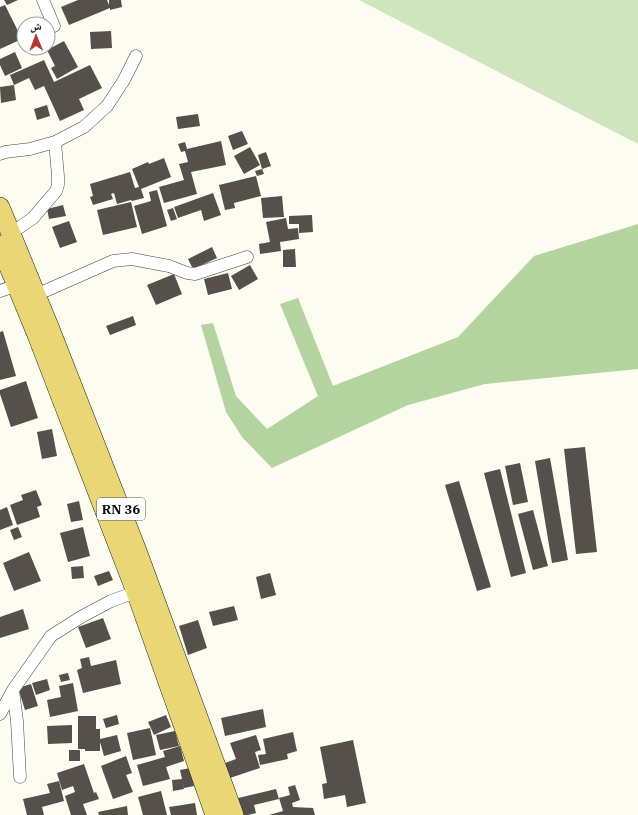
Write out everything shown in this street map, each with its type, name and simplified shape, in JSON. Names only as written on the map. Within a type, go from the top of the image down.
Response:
[{"type":"main road","name":"RN 36","points":[[0,207],[5,239],[8,288],[43,332],[137,551],[234,815]]},
{"type":"main road","name":"RN 36","points":[[5,239],[36,295],[43,332],[215,815]]},
{"type":"street","points":[[43,0],[50,16]]},
{"type":"street","points":[[0,154],[30,149],[55,142],[84,126],[107,106],[124,80],[136,56]]},
{"type":"street","points":[[5,239],[33,218],[56,191],[58,180],[55,142]]},
{"type":"street","points":[[36,295],[113,261],[132,259],[169,266],[187,273],[195,274],[247,257]]},
{"type":"street","points":[[0,714],[13,690],[51,636],[81,617],[111,601],[136,592]]},
{"type":"street","points":[[13,690],[17,721],[20,777]]},
{"type":"green space","points":[[359,0],[638,0],[638,144]]},
{"type":"green space","points":[[638,224],[638,369],[485,384],[408,405],[272,468],[242,437],[226,412],[201,325],[213,323],[236,396],[267,429],[318,396],[280,304],[298,298],[333,386],[458,337],[534,256]]},
{"type":"building","points":[[4,0],[18,0],[7,5]]},
{"type":"building","points":[[78,0],[107,0],[109,5],[109,0],[121,0],[122,7],[110,10],[110,8],[69,25],[61,7]]},
{"type":"building","points":[[5,5],[16,27],[16,42],[0,49],[0,7]]},
{"type":"building","points":[[111,31],[112,48],[91,49],[90,32]]},
{"type":"building","points":[[64,41],[78,67],[57,79],[51,68],[55,66],[50,56],[56,56],[56,45]]},
{"type":"building","points":[[15,52],[22,68],[5,76],[0,65],[0,59]]},
{"type":"building","points":[[44,60],[54,82],[90,65],[102,88],[79,99],[84,110],[60,121],[44,86],[35,90],[29,78],[14,85],[10,75]]},
{"type":"building","points":[[14,85],[16,100],[1,103],[0,87]]},
{"type":"building","points":[[47,105],[50,116],[37,120],[34,109]]},
{"type":"building","points":[[198,114],[200,126],[178,129],[176,117]]},
{"type":"building","points":[[242,131],[248,144],[233,150],[228,136]]},
{"type":"building","points":[[221,141],[226,165],[191,172],[197,194],[164,203],[159,187],[184,180],[179,164],[188,162],[185,151],[181,152],[178,144],[185,142],[187,149]]},
{"type":"building","points":[[250,147],[260,165],[244,174],[234,156]]},
{"type":"building","points":[[266,152],[271,166],[262,169],[258,155]]},
{"type":"building","points":[[164,158],[171,177],[141,189],[144,198],[117,204],[114,193],[111,194],[113,199],[93,205],[90,197],[93,196],[90,184],[130,172],[135,188],[139,187],[132,169],[148,162],[149,164]]},
{"type":"building","points":[[262,169],[264,174],[257,176],[255,171]]},
{"type":"building","points":[[256,176],[261,196],[234,203],[235,208],[225,210],[219,185]]},
{"type":"building","points":[[157,190],[167,226],[142,234],[134,206],[151,201],[149,192]]},
{"type":"building","points":[[213,193],[221,215],[204,221],[201,210],[178,218],[174,207]]},
{"type":"building","points":[[282,196],[284,217],[263,218],[261,198]]},
{"type":"building","points":[[131,202],[137,227],[103,235],[97,210]]},
{"type":"building","points":[[63,205],[66,216],[49,219],[47,209]]},
{"type":"building","points":[[173,208],[177,219],[171,221],[167,210]]},
{"type":"building","points":[[312,215],[313,232],[299,233],[299,224],[289,224],[289,216]]},
{"type":"building","points":[[286,218],[288,229],[298,228],[299,239],[280,242],[281,251],[260,254],[259,244],[270,242],[266,222]]},
{"type":"building","points":[[69,221],[77,242],[60,248],[52,227]]},
{"type":"building","points":[[212,247],[217,258],[193,269],[188,259]]},
{"type":"building","points":[[295,249],[296,267],[283,267],[283,250]]},
{"type":"building","points":[[250,265],[258,279],[239,290],[231,276]]},
{"type":"building","points":[[228,273],[232,289],[208,295],[204,279]]},
{"type":"building","points":[[174,274],[182,294],[156,305],[147,285]]},
{"type":"building","points":[[133,316],[136,325],[110,335],[106,326]]},
{"type":"building","points":[[3,331],[16,376],[0,380],[0,332]]},
{"type":"building","points":[[26,381],[38,418],[11,427],[0,390]]},
{"type":"building","points":[[52,429],[57,456],[42,459],[37,432]]},
{"type":"building","points":[[585,447],[597,552],[576,554],[564,449]]},
{"type":"building","points":[[550,458],[568,560],[552,563],[535,461]]},
{"type":"building","points":[[520,463],[528,502],[513,505],[505,466]]},
{"type":"building","points":[[500,469],[526,573],[511,577],[484,473]]},
{"type":"building","points":[[459,481],[491,587],[477,591],[445,485]]},
{"type":"building","points":[[36,490],[42,505],[37,507],[40,517],[17,525],[10,505],[23,500],[21,495]]},
{"type":"building","points":[[79,501],[83,520],[71,522],[67,504]]},
{"type":"building","points":[[7,507],[13,525],[0,530],[0,510]]},
{"type":"building","points":[[533,510],[548,566],[533,570],[518,514]]},
{"type":"building","points":[[18,527],[22,537],[14,540],[10,530]]},
{"type":"building","points":[[83,527],[90,556],[68,562],[60,533]]},
{"type":"building","points":[[29,552],[41,581],[14,591],[3,563]]},
{"type":"building","points":[[83,566],[84,578],[72,579],[71,567]]},
{"type":"building","points":[[109,571],[113,580],[98,586],[94,576]]},
{"type":"building","points":[[270,573],[276,595],[261,599],[256,577]]},
{"type":"building","points":[[234,606],[238,620],[213,626],[209,612]]},
{"type":"building","points":[[23,609],[29,629],[0,638],[0,617]]},
{"type":"building","points":[[103,618],[111,639],[86,648],[78,627]]},
{"type":"building","points":[[198,620],[207,648],[188,655],[179,626]]},
{"type":"building","points":[[89,657],[91,666],[116,660],[121,684],[83,693],[77,670],[82,668],[80,659]]},
{"type":"building","points":[[68,673],[70,680],[61,682],[59,675]]},
{"type":"building","points":[[47,679],[50,690],[36,695],[32,683]]},
{"type":"building","points":[[73,683],[78,711],[50,717],[47,700],[61,697],[59,686]]},
{"type":"building","points":[[31,684],[38,706],[25,710],[18,688]]},
{"type":"building","points":[[263,709],[266,727],[225,736],[221,718]]},
{"type":"building","points":[[117,715],[119,724],[106,728],[103,719]]},
{"type":"building","points":[[166,715],[171,727],[154,735],[148,722]]},
{"type":"building","points":[[78,716],[96,716],[96,729],[100,729],[100,739],[117,735],[121,751],[104,756],[100,742],[100,751],[85,751],[85,749],[78,749]]},
{"type":"building","points":[[72,725],[72,743],[48,744],[47,726]]},
{"type":"building","points":[[150,728],[156,755],[133,760],[127,733]]},
{"type":"building","points":[[175,731],[179,746],[160,750],[156,735]]},
{"type":"building","points":[[293,732],[297,751],[287,754],[288,759],[260,765],[258,755],[266,754],[263,739]]},
{"type":"building","points":[[256,735],[261,750],[255,752],[260,768],[230,778],[225,763],[236,759],[230,743]]},
{"type":"building","points":[[353,740],[366,803],[347,807],[345,795],[324,799],[322,784],[327,783],[320,747]]},
{"type":"building","points":[[180,746],[184,761],[166,767],[170,779],[143,786],[137,765],[165,757],[163,751]]},
{"type":"building","points":[[69,750],[80,750],[80,761],[69,761]]},
{"type":"building","points":[[126,756],[132,773],[126,775],[133,792],[113,799],[101,766]]},
{"type":"building","points":[[84,764],[94,793],[96,792],[99,799],[83,804],[87,815],[71,815],[65,796],[75,792],[73,786],[62,790],[57,773]]},
{"type":"building","points":[[190,768],[194,786],[184,788],[183,783],[184,789],[173,791],[172,780],[182,779],[180,770]]},
{"type":"building","points":[[59,781],[64,801],[42,807],[44,815],[27,815],[23,799],[50,793],[47,784]]},
{"type":"building","points":[[295,785],[300,800],[292,803],[293,807],[313,808],[315,815],[269,815],[283,811],[279,798],[290,795],[288,787]]},
{"type":"building","points":[[276,789],[279,799],[254,805],[256,813],[238,815],[234,799]]},
{"type":"building","points":[[161,791],[167,815],[143,815],[138,797]]},
{"type":"building","points":[[195,803],[197,815],[171,815],[169,807]]},
{"type":"building","points":[[127,806],[128,815],[99,815],[98,812]]}]
